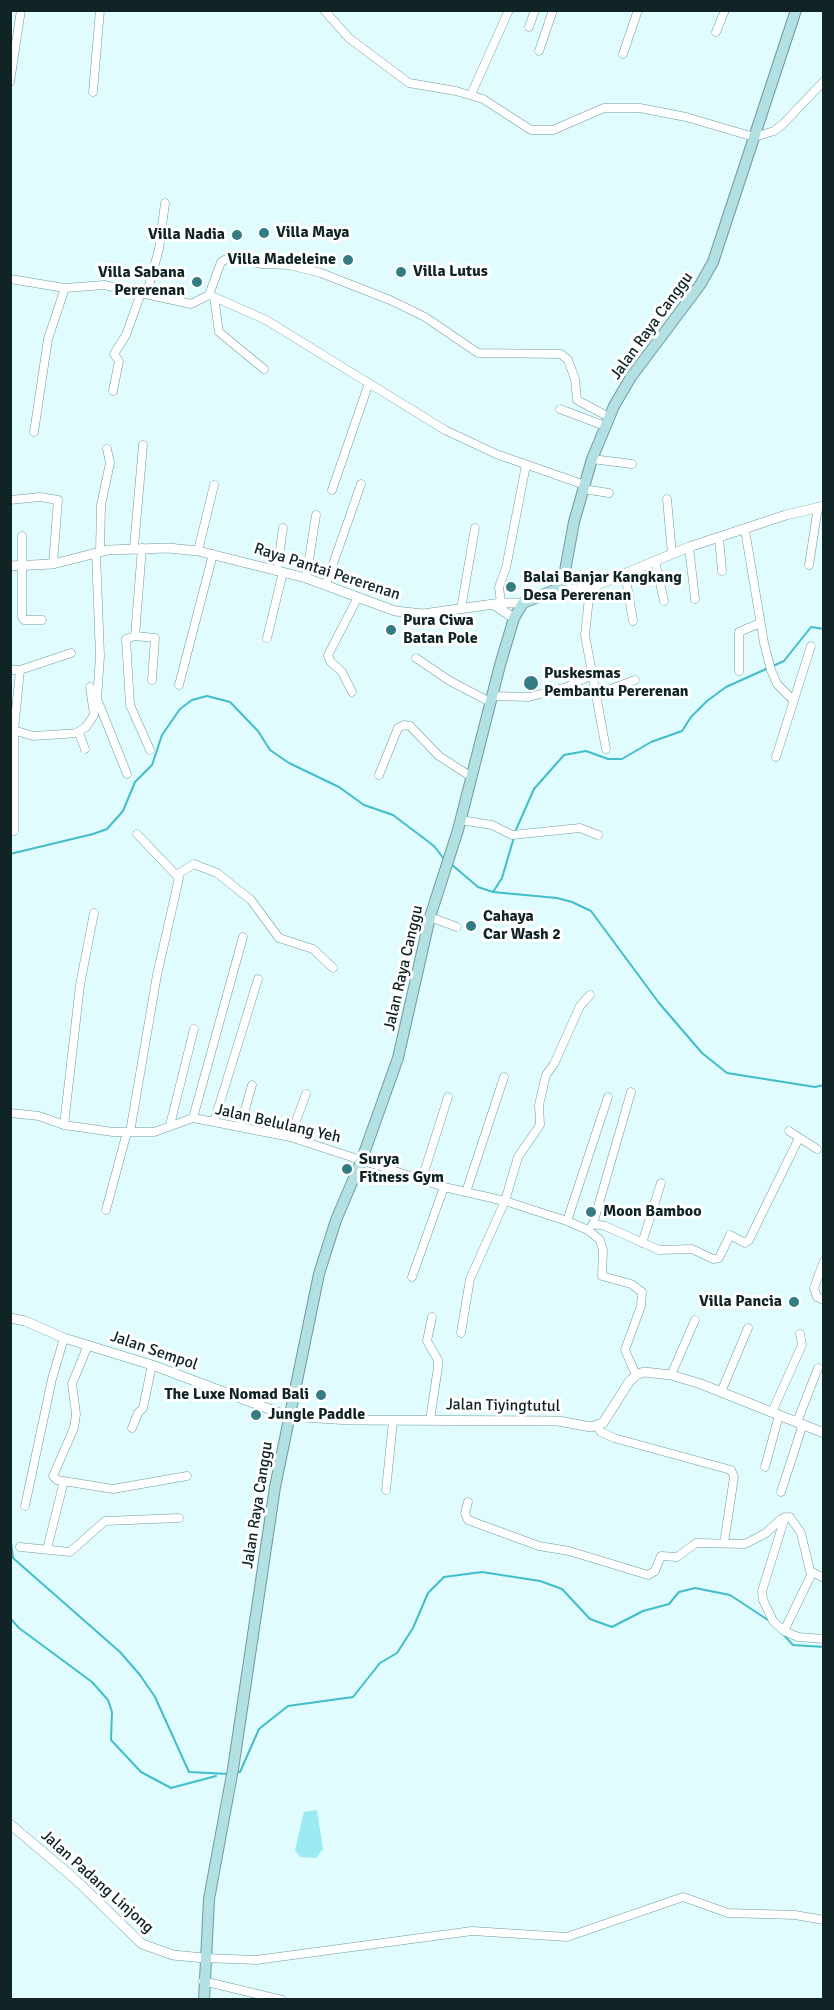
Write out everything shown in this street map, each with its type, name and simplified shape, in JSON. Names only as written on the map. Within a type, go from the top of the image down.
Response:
[{"type":"main road","name":"Jalan Raya Canggu","points":[[562,587],[574,522],[591,459],[607,422],[631,377],[707,276],[796,10]]},
{"type":"main road","points":[[523,603],[562,587]]},
{"type":"main road","name":"Jalan Raya Canggu","points":[[204,2000],[204,1958],[209,1899],[233,1769],[288,1416],[319,1274],[336,1220],[363,1159],[398,1058],[430,917],[460,820],[514,618],[523,603]]},
{"type":"street","points":[[10,82],[21,10]]},
{"type":"street","points":[[93,92],[100,10]]},
{"type":"street","points":[[324,10],[349,38],[409,83],[456,91],[483,99],[531,130],[553,130],[604,108],[640,108],[686,117],[754,137],[783,124],[824,81]]},
{"type":"street","points":[[473,90],[509,10]]},
{"type":"street","points":[[529,27],[535,10]]},
{"type":"street","points":[[539,51],[553,10]]},
{"type":"street","points":[[623,54],[638,10]]},
{"type":"street","points":[[716,32],[724,10]]},
{"type":"street","points":[[113,391],[119,361],[114,354],[126,335],[144,293],[159,249],[165,203]]},
{"type":"street","points":[[264,369],[219,332],[211,296],[221,262],[230,257],[262,264],[289,265],[321,273],[390,300],[425,317],[478,352],[561,354],[568,360],[575,379],[577,400],[607,422]]},
{"type":"street","points":[[10,279],[65,288],[95,284],[191,304],[211,296],[266,320],[445,430],[526,465],[584,487],[609,493]]},
{"type":"street","points":[[34,432],[48,339],[65,288]]},
{"type":"street","points":[[332,490],[369,383]]},
{"type":"street","points":[[560,410],[607,422]]},
{"type":"street","points":[[135,636],[144,445]]},
{"type":"street","points":[[106,449],[110,463],[101,505],[98,553],[100,656],[97,699],[127,774]]},
{"type":"street","points":[[591,459],[632,464]]},
{"type":"street","points":[[514,618],[497,604],[526,465]]},
{"type":"street","points":[[326,584],[361,484]]},
{"type":"street","points":[[198,550],[214,485]]},
{"type":"street","points":[[10,500],[40,497],[58,500],[53,564]]},
{"type":"street","points":[[668,499],[672,554]]},
{"type":"street","points":[[562,587],[576,590],[590,588],[689,547],[821,507],[809,565]]},
{"type":"street","points":[[306,578],[316,515]]},
{"type":"street","points":[[267,638],[280,572],[284,528]]},
{"type":"street","points":[[460,609],[475,528]]},
{"type":"street","points":[[745,530],[760,623],[777,684],[793,700]]},
{"type":"street","points":[[22,536],[22,617],[24,620],[42,620]]},
{"type":"street","points":[[719,537],[722,571]]},
{"type":"street","points":[[689,547],[695,599]]},
{"type":"street","name":"Raya Pantai Pererenan","points":[[10,566],[53,564],[98,553],[138,548],[198,550],[326,584],[395,611],[410,613],[523,603]]},
{"type":"street","points":[[179,685],[213,554]]},
{"type":"street","points":[[655,561],[664,601]]},
{"type":"street","points":[[625,573],[633,621]]},
{"type":"street","points":[[590,588],[585,635],[606,749]]},
{"type":"street","points":[[352,692],[342,672],[330,661],[328,655],[358,597]]},
{"type":"street","points":[[739,671],[739,632],[760,623]]},
{"type":"street","points":[[150,750],[130,705],[126,639],[135,636],[155,638],[152,680]]},
{"type":"street","points":[[776,757],[811,646]]},
{"type":"street","points":[[10,670],[20,670],[71,654]]},
{"type":"street","points":[[416,658],[450,681],[491,699],[529,697],[567,687],[592,675]]},
{"type":"street","points":[[14,831],[12,729],[20,670]]},
{"type":"street","points":[[595,695],[635,680]]},
{"type":"street","points":[[76,733],[86,727],[94,715],[90,687]]},
{"type":"street","points":[[380,775],[398,728],[404,725],[410,726],[444,760],[470,777]]},
{"type":"street","points":[[12,729],[33,736],[82,734],[86,749]]},
{"type":"street","points":[[460,820],[492,825],[512,835],[580,828],[598,835]]},
{"type":"street","points":[[106,1210],[128,1132],[157,975],[179,880],[178,874],[137,834]]},
{"type":"street","points":[[178,874],[194,864],[217,873],[251,900],[279,938],[313,949],[333,968]]},
{"type":"street","points":[[64,1125],[80,986],[94,913]]},
{"type":"street","points":[[430,917],[457,927]]},
{"type":"street","points":[[193,1119],[243,937]]},
{"type":"street","points":[[214,1122],[258,979]]},
{"type":"street","points":[[461,1333],[470,1280],[505,1202],[518,1156],[540,1125],[539,1105],[546,1075],[554,1064],[580,1006],[590,995]]},
{"type":"street","points":[[170,1125],[194,1029]]},
{"type":"street","points":[[466,1192],[504,1077]]},
{"type":"street","points":[[240,1127],[252,1085]]},
{"type":"street","points":[[631,1092],[591,1227],[602,1245],[602,1276],[631,1284],[642,1292],[641,1306],[625,1350],[636,1375]]},
{"type":"street","points":[[290,1137],[306,1094]]},
{"type":"street","points":[[567,1221],[608,1096]]},
{"type":"street","points":[[422,1179],[448,1097]]},
{"type":"street","name":"Jalan Belulang Yeh","points":[[10,1113],[39,1116],[64,1125],[128,1132],[154,1132],[193,1119],[290,1137],[444,1187],[591,1227],[605,1226],[659,1250],[692,1249],[713,1258],[719,1258],[730,1235],[745,1243],[749,1240],[799,1138]]},
{"type":"street","points":[[789,1131],[817,1149]]},
{"type":"street","points":[[642,1243],[661,1184]]},
{"type":"street","points":[[412,1277],[444,1187]]},
{"type":"street","points":[[824,1261],[814,1288],[817,1296],[824,1300]]},
{"type":"street","points":[[430,1420],[438,1367],[438,1360],[428,1341],[432,1317]]},
{"type":"street","name":"Jalan Sempol","points":[[10,1318],[25,1321],[64,1338],[152,1365],[288,1416]]},
{"type":"street","points":[[671,1375],[695,1320]]},
{"type":"street","points":[[721,1392],[748,1328]]},
{"type":"street","points":[[765,1467],[776,1413],[802,1345],[800,1334]]},
{"type":"street","points":[[25,1506],[52,1379],[64,1338]]},
{"type":"street","points":[[88,1345],[72,1384],[76,1414],[74,1428],[54,1471],[57,1480],[113,1489],[187,1476]]},
{"type":"street","points":[[132,1428],[138,1413],[143,1408],[152,1365]]},
{"type":"street","points":[[781,1492],[818,1368]]},
{"type":"street","points":[[725,1537],[735,1477],[731,1470],[614,1438],[601,1432],[597,1426],[609,1416],[636,1375],[644,1372],[671,1375],[721,1392],[824,1433]]},
{"type":"street","name":"Jalan Tiyingtutul","points":[[288,1416],[393,1421],[558,1421],[597,1426]]},
{"type":"street","points":[[386,1490],[393,1421]]},
{"type":"street","points":[[47,1550],[64,1481]]},
{"type":"street","points":[[468,1502],[465,1513],[468,1520],[539,1546],[569,1551],[648,1575],[655,1571],[661,1556],[677,1557],[696,1543],[745,1544],[766,1533],[785,1516]]},
{"type":"street","points":[[784,1631],[812,1573],[796,1524],[785,1516]]},
{"type":"street","points":[[785,1516],[762,1591],[765,1608],[773,1622],[784,1631],[798,1637],[824,1639]]},
{"type":"street","points":[[20,1547],[70,1552],[105,1521],[179,1518]]},
{"type":"street","points":[[812,1573],[824,1578]]},
{"type":"street","name":"Jalan Padang Linjong","points":[[10,1824],[75,1879],[142,1944],[173,1955],[204,1958]]},
{"type":"street","points":[[204,1958],[256,1960],[472,1931],[567,1937],[683,1897],[729,1913],[795,1915],[824,1920]]},
{"type":"street","points":[[203,1981],[282,2000]]},
{"type":"shaded area","points":[[317,1810],[323,1849],[316,1858],[300,1857],[295,1850],[304,1812]]},
{"type":"waterway","points":[[515,832],[534,789],[564,755],[586,751],[608,759],[622,759],[651,742],[682,731],[691,717],[726,687],[784,661],[811,627],[824,629]]},
{"type":"waterway","points":[[10,854],[107,829],[123,811],[135,782],[152,765],[162,735],[180,709],[192,700],[207,696],[230,702],[258,731],[270,750],[289,763],[339,787],[364,805],[393,815],[434,846],[444,859]]},
{"type":"waterway","points":[[493,892],[502,878],[514,837]]},
{"type":"waterway","points":[[451,864],[478,887],[493,892],[557,898],[591,911],[659,1003],[702,1053],[727,1073],[815,1087],[824,1085]]},
{"type":"waterway","points":[[10,1535],[13,1558],[120,1652],[140,1675],[155,1697],[189,1772],[229,1774]]},
{"type":"waterway","points":[[237,1772],[240,1772],[259,1729],[288,1706],[353,1697],[380,1663],[397,1653],[413,1628],[428,1593],[444,1577],[482,1572],[540,1581],[562,1589],[590,1619],[612,1627],[643,1611],[669,1604],[679,1592],[695,1588],[730,1595],[771,1622]]},
{"type":"waterway","points":[[10,1618],[19,1628],[92,1682],[108,1700],[112,1712],[111,1740],[141,1772],[171,1788],[216,1776]]},
{"type":"waterway","points":[[781,1632],[793,1645],[824,1647]]},
{"type":"place","name":"Villa Maya","points":[[264,233]]},
{"type":"place","name":"Villa Nadia","points":[[237,235]]},
{"type":"place","name":"Villa Madeleine","points":[[348,260]]},
{"type":"place","name":"Villa Lutus","points":[[401,272]]},
{"type":"place","name":"Villa Sabana Pererenan","points":[[197,282]]},
{"type":"place","name":"Balai Banjar Kangkang Desa Pererenan","points":[[511,587]]},
{"type":"place","name":"Pura Ciwa Batan Pole","points":[[391,630]]},
{"type":"place","name":"Puskesmas Pembantu Pererenan","points":[[531,683]]},
{"type":"place","name":"Cahaya Car Wash 2","points":[[471,926]]},
{"type":"place","name":"Surya Fitness Gym","points":[[347,1169]]},
{"type":"place","name":"Moon Bamboo","points":[[591,1212]]},
{"type":"place","name":"Villa Pancia","points":[[794,1302]]},
{"type":"place","name":"The Luxe Nomad Bali","points":[[321,1395]]},
{"type":"place","name":"Jungle Paddle","points":[[256,1415]]}]
